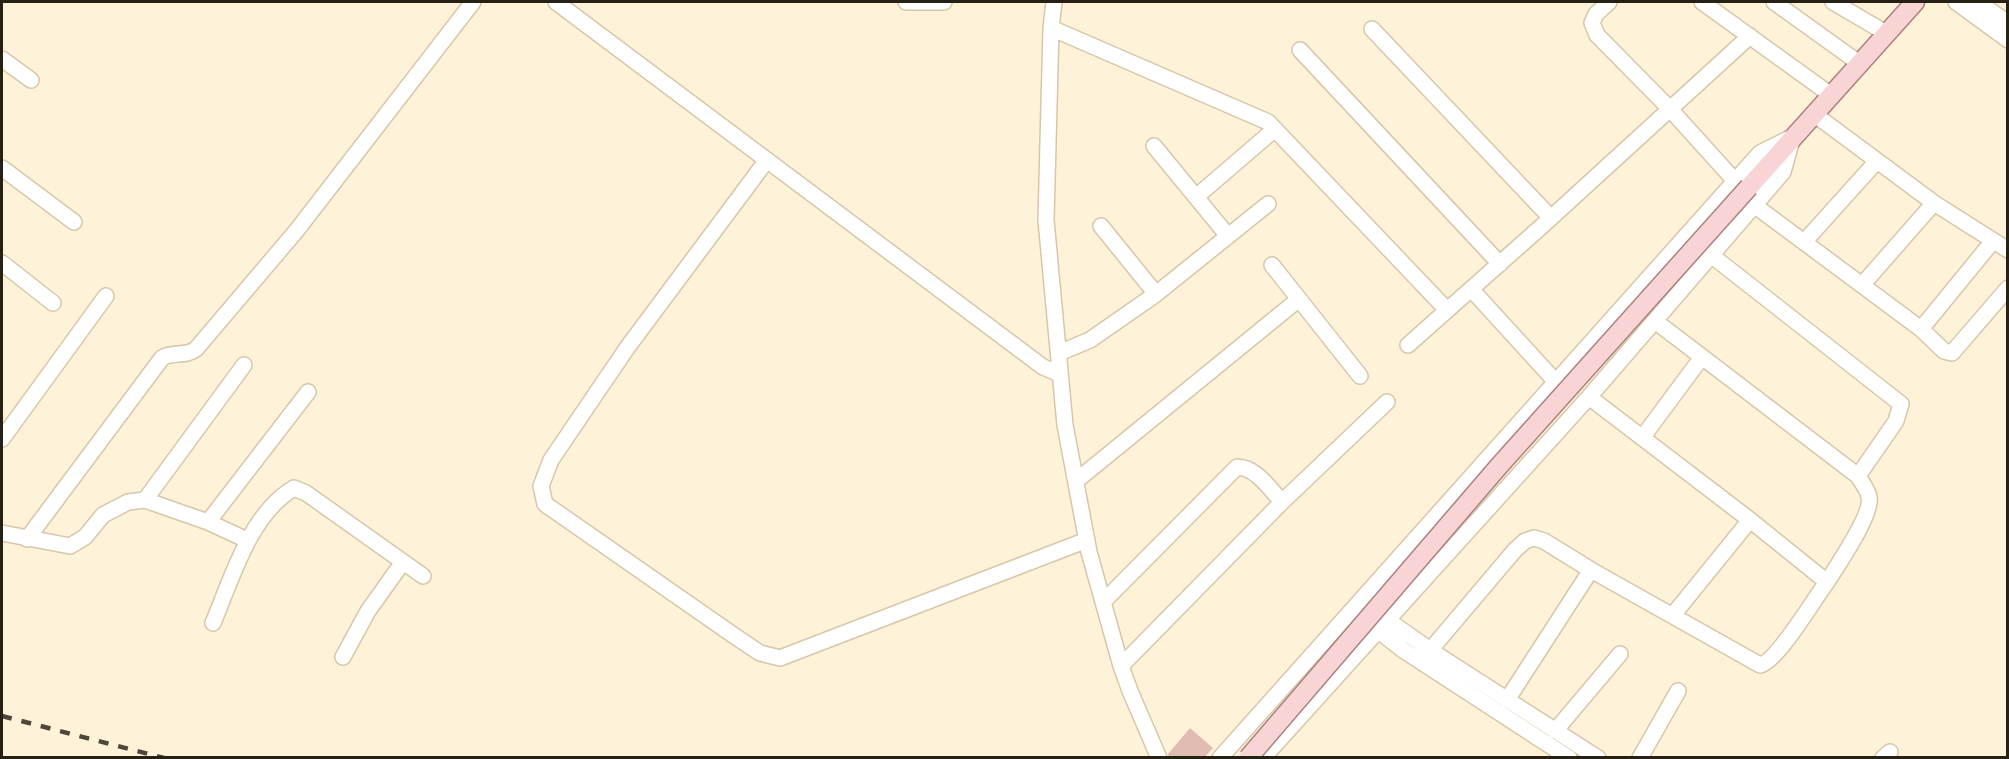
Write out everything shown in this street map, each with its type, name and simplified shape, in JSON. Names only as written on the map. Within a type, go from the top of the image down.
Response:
[{"type":"main road","points":[[1248,758],[1742,184],[1793,137],[1915,2]]},
{"type":"street","points":[[27,539],[162,358],[167,354],[191,353],[196,349],[297,230],[474,2]]},
{"type":"street","points":[[556,2],[1044,367],[1060,374]]},
{"type":"street","points":[[906,2],[944,2]]},
{"type":"street","points":[[1054,2],[1051,28],[1046,220],[1065,425],[1087,540],[1121,666],[1159,758]]},
{"type":"street","points":[[1220,758],[1556,382],[1742,184],[1597,35],[1592,23],[1596,14],[1610,2]]},
{"type":"street","points":[[1702,2],[1831,95]]},
{"type":"street","points":[[1774,2],[1859,63]]},
{"type":"street","points":[[1833,2],[1886,33]]},
{"type":"street","points":[[1956,2],[2007,40]]},
{"type":"street","points":[[1978,2],[2007,23]]},
{"type":"street","points":[[1051,28],[1268,122],[1447,310]]},
{"type":"street","points":[[1372,29],[1551,218]]},
{"type":"street","points":[[1408,345],[1750,36]]},
{"type":"street","points":[[1300,50],[1500,264]]},
{"type":"street","points":[[2,59],[31,80]]},
{"type":"street","points":[[1814,114],[1934,203],[2007,250]]},
{"type":"street","points":[[1196,197],[1275,129]]},
{"type":"street","points":[[1263,758],[1588,397],[1783,172],[1793,137]]},
{"type":"street","points":[[1154,146],[1228,236]]},
{"type":"street","points":[[767,160],[627,348],[551,460],[540,486],[545,504],[736,638],[760,653],[780,658],[1087,540]]},
{"type":"street","points":[[1804,242],[1877,161]]},
{"type":"street","points":[[2,168],[74,222]]},
{"type":"street","points":[[1862,285],[1934,203]]},
{"type":"street","points":[[1059,353],[1090,340],[1156,294],[1268,204]]},
{"type":"street","points":[[1754,205],[1921,329],[1944,351],[1952,352],[2007,288]]},
{"type":"street","points":[[1101,226],[1156,294]]},
{"type":"street","points":[[1921,329],[1993,241]]},
{"type":"street","points":[[1711,255],[1900,404],[1896,421],[1858,476]]},
{"type":"street","points":[[2,263],[53,303]]},
{"type":"street","points":[[1272,265],[1360,376]]},
{"type":"street","points":[[1471,289],[1556,382]]},
{"type":"street","points":[[2,439],[106,296]]},
{"type":"street","points":[[1076,481],[1299,299]]},
{"type":"street","points":[[1426,656],[1515,550],[1525,541],[1534,538],[1544,541],[1760,665],[1766,664],[1779,650],[1827,582],[1864,521],[1869,508],[1869,497],[1858,476],[1655,321]]},
{"type":"street","points":[[1642,438],[1702,357]]},
{"type":"street","points":[[145,500],[244,365]]},
{"type":"street","points":[[208,522],[308,392]]},
{"type":"street","points":[[1588,397],[1750,520],[1827,582]]},
{"type":"street","points":[[1121,666],[1282,502],[1388,402]]},
{"type":"street","points":[[1104,601],[1237,467],[1245,467],[1255,473],[1282,502]]},
{"type":"street","points":[[213,623],[247,540],[278,500],[294,488],[306,493],[423,576]]},
{"type":"street","points":[[2,532],[27,539],[70,546],[85,537],[103,515],[128,502],[145,500],[208,522],[247,540]]},
{"type":"street","points":[[1673,615],[1750,520]]},
{"type":"street","points":[[343,657],[368,612],[403,562]]},
{"type":"street","points":[[1508,700],[1591,570]]},
{"type":"street","points":[[1355,606],[1569,758]]},
{"type":"street","points":[[1555,731],[1620,654]]},
{"type":"street","points":[[1426,656],[1508,700],[1598,758]]},
{"type":"street","points":[[1640,758],[1678,691]]},
{"type":"building","points":[[1190,728],[1213,748],[1204,758],[1169,758],[1168,754]]},
{"type":"railway","points":[[2,716],[164,758]]}]
